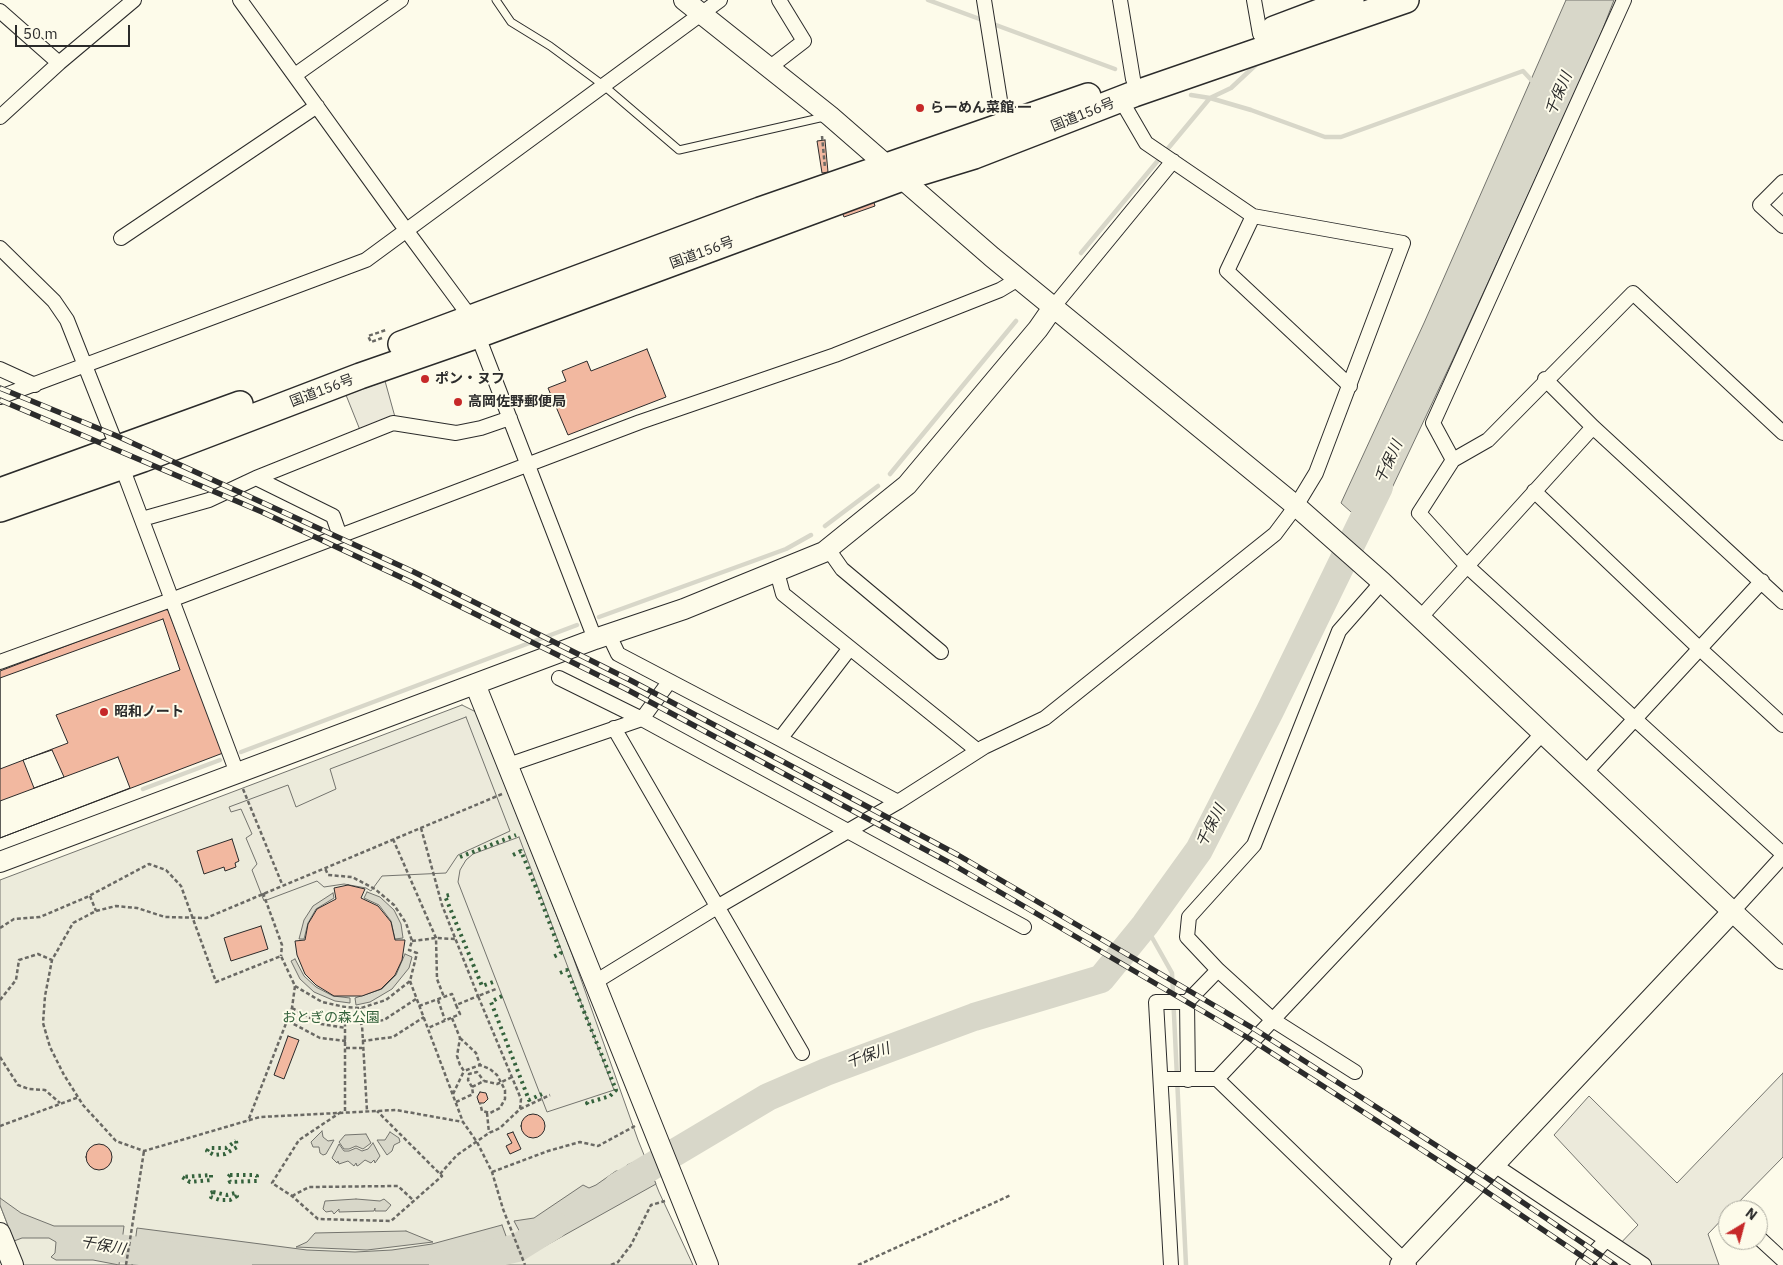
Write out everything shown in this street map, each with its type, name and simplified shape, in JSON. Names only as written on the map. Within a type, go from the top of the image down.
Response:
[{"type":"highway","name":"国道156号","points":[[0,509],[120,458],[895,172],[1004,125],[1127,90],[1406,0]]},
{"type":"highway","name":"国道156号","points":[[895,172],[974,156],[1260,34],[1340,2]]},
{"type":"highway","name":"国道156号","points":[[0,491],[120,458],[362,381],[475,327]]},
{"type":"street","points":[[0,117],[59,63],[134,0]]},
{"type":"street","points":[[240,0],[475,327],[527,464],[602,637],[618,654],[898,802]]},
{"type":"street","points":[[295,75],[401,0]]},
{"type":"street","points":[[684,0],[830,116],[1020,278],[1296,506],[1420,618],[1783,959]]},
{"type":"street","points":[[0,397],[366,260],[720,0]]},
{"type":"street","points":[[769,68],[804,42],[780,0]]},
{"type":"street","points":[[984,0],[1004,125]]},
{"type":"street","points":[[595,982],[717,907],[898,802],[978,751],[1045,718],[1275,534],[1296,506],[1316,473],[1403,243],[1253,216],[1146,143],[1127,90],[1120,0]]},
{"type":"street","points":[[1254,0],[1260,34]]},
{"type":"street","points":[[1453,460],[1433,423],[1624,0]]},
{"type":"street","points":[[0,11],[59,63]]},
{"type":"street","points":[[122,238],[317,106]]},
{"type":"street","points":[[0,862],[777,572],[828,548],[907,485],[1038,329],[1054,306],[1174,161]]},
{"type":"street","points":[[1783,182],[1760,205],[1783,226]]},
{"type":"street","points":[[1253,216],[1227,271],[1350,386]]},
{"type":"street","points":[[0,248],[54,301],[67,320],[237,773]]},
{"type":"street","points":[[0,662],[340,536],[447,490],[527,464],[835,355],[1000,290],[1020,278]]},
{"type":"street","points":[[1162,1078],[1217,1080],[1404,1263],[1493,1164],[1732,912],[1783,855],[1466,566],[1419,513],[1453,460],[1488,440],[1546,379],[1633,293],[1783,433]]},
{"type":"street","points":[[0,369],[35,384]]},
{"type":"street","points":[[1546,379],[1593,427],[1783,602]]},
{"type":"street","points":[[142,518],[209,500],[256,478],[393,423],[425,431],[456,433],[481,428],[510,418]]},
{"type":"street","points":[[1420,618],[1593,427]]},
{"type":"street","points":[[256,478],[333,516],[340,536]]},
{"type":"street","points":[[1534,491],[1699,648],[1783,724]]},
{"type":"street","points":[[828,548],[842,569],[941,652]]},
{"type":"street","points":[[777,572],[784,594],[978,751]]},
{"type":"street","points":[[1355,1072],[1273,1020],[1218,970],[1187,937],[1188,917],[1254,845],[1339,631],[1374,576]]},
{"type":"street","points":[[1584,774],[1762,581]]},
{"type":"street","points":[[780,739],[850,648]]},
{"type":"street","points":[[559,678],[642,719],[850,830],[1024,928]]},
{"type":"street","points":[[508,765],[642,719],[669,682]]},
{"type":"street","points":[[475,684],[708,1265]]},
{"type":"street","points":[[614,728],[802,1054]]},
{"type":"street","points":[[1217,1080],[1542,734]]},
{"type":"street","points":[[1188,1080],[1187,1002],[1218,970]]},
{"type":"street","points":[[1171,1265],[1162,1078],[1156,1002],[1187,1002]]},
{"type":"street","points":[[1493,1164],[1644,1265]]},
{"type":"street","points":[[0,1233],[13,1265]]},
{"type":"street","points":[[1583,1265],[1606,1240]]},
{"type":"street","points":[[1768,1246],[1783,1260]]},
{"type":"lane","points":[[496,0],[511,22],[550,46],[603,85],[679,150],[830,116]]},
{"type":"path","points":[[822,136],[826,174]]},
{"type":"path","points":[[237,773],[282,884]]},
{"type":"path","points":[[463,1122],[396,1110],[343,1111],[260,1117],[144,1151],[116,1140],[83,1105],[64,1075],[50,1047],[44,1023],[45,996],[52,960],[73,923],[96,911],[116,906],[138,908],[165,917],[206,918],[282,884],[326,868],[517,788]]},
{"type":"path","points":[[421,828],[442,905],[521,1099],[520,1109]]},
{"type":"path","points":[[393,839],[436,938],[437,979],[444,998]]},
{"type":"path","points":[[0,928],[14,919],[40,917],[90,895],[150,864],[166,870],[181,886],[191,918],[216,982],[281,956]]},
{"type":"path","points":[[326,868],[328,875],[352,876],[375,889],[394,905],[406,924],[412,941],[409,950],[416,953],[410,981],[416,999],[463,1122],[477,1142],[492,1172],[503,1209],[525,1265]]},
{"type":"path","points":[[248,1121],[288,1021],[295,986],[281,956],[282,945],[264,893]]},
{"type":"path","points":[[90,895],[96,911]]},
{"type":"path","points":[[412,941],[436,938],[455,939]]},
{"type":"path","points":[[0,1000],[16,980],[19,960],[38,954],[52,960]]},
{"type":"path","points":[[295,986],[322,1002],[359,1008],[386,1000],[410,981]]},
{"type":"path","points":[[456,1005],[496,989]]},
{"type":"path","points":[[419,1006],[452,994],[460,1014],[428,1028]]},
{"type":"path","points":[[360,1024],[384,1020],[416,999]]},
{"type":"path","points":[[438,1000],[445,1020]]},
{"type":"path","points":[[343,1111],[348,1048],[346,1041],[346,1007]]},
{"type":"path","points":[[292,1008],[321,1024],[346,1028]]},
{"type":"path","points":[[359,1008],[362,1041],[360,1048],[367,1111]]},
{"type":"path","points":[[362,1041],[394,1037],[424,1017]]},
{"type":"path","points":[[452,1018],[460,1038],[476,1053],[480,1065]]},
{"type":"path","points":[[288,1021],[320,1038],[346,1041]]},
{"type":"path","points":[[460,1038],[457,1056],[464,1071]]},
{"type":"path","points":[[348,1048],[360,1048]]},
{"type":"path","points":[[0,1057],[18,1085],[29,1089],[45,1090],[61,1103]]},
{"type":"path","points":[[453,1094],[464,1071],[480,1065],[490,1069],[502,1082],[506,1099],[500,1108],[487,1114]]},
{"type":"path","points":[[472,1068],[484,1081],[496,1084],[512,1078]]},
{"type":"path","points":[[456,1102],[473,1094],[468,1080],[472,1068]]},
{"type":"path","points":[[469,1074],[477,1072]]},
{"type":"path","points":[[472,1088],[484,1081]]},
{"type":"path","points":[[343,1111],[299,1140],[272,1183],[292,1196],[318,1220],[391,1221],[442,1176],[440,1174],[457,1156],[489,1133],[500,1128],[520,1109],[550,1095]]},
{"type":"path","points":[[0,1126],[79,1097]]},
{"type":"path","points":[[480,1103],[482,1111],[487,1114]]},
{"type":"path","points":[[377,1110],[440,1174]]},
{"type":"path","points":[[487,1114],[489,1133]]},
{"type":"path","points":[[492,1172],[548,1151],[580,1142],[598,1146],[652,1125]]},
{"type":"path","points":[[126,1265],[144,1151]]},
{"type":"path","points":[[292,1196],[309,1187],[398,1186],[414,1201]]},
{"type":"path","points":[[611,1265],[618,1262],[631,1245],[651,1205],[678,1189]]},
{"type":"path","points":[[858,1265],[1011,1195]]},
{"type":"green space","name":"おとぎの森公園","points":[[462,705],[476,712],[572,954],[638,1140],[659,1192],[693,1265],[23,1265],[0,1205],[0,880]]},
{"type":"shaded area","points":[[385,381],[395,417],[360,430],[346,395]]},
{"type":"shaded area","points":[[466,717],[510,831],[458,855],[446,873],[382,876],[371,891],[366,888],[344,884],[324,887],[317,881],[264,901],[252,870],[257,864],[246,838],[252,834],[241,809],[231,812],[229,807],[288,785],[296,807],[336,789],[330,769]]},
{"type":"shaded area","points":[[519,837],[614,1090],[547,1112],[458,882],[460,870],[466,860],[473,854]]},
{"type":"shaded area","points":[[1783,1073],[1783,1157],[1741,1200],[1718,1200],[1718,1224],[1708,1234],[1719,1265],[1638,1265],[1615,1249],[1638,1225],[1554,1135],[1589,1096],[1677,1183]]},
{"type":"water","points":[[1566,0],[1614,0],[1597,44],[1453,359],[1392,488],[1370,529],[1341,503],[1424,323]]},
{"type":"water","points":[[367,892],[380,897],[394,910],[401,924],[403,938],[395,939],[391,921],[379,905],[364,898]]},
{"type":"water","points":[[333,893],[334,898],[316,909],[308,923],[304,939],[299,939],[304,920],[313,906]]},
{"type":"water","points":[[405,954],[412,957],[409,968],[392,989],[370,1002],[356,1005],[355,998],[382,989],[396,975]]},
{"type":"water","points":[[295,959],[304,976],[316,987],[333,996],[350,998],[350,1003],[335,1001],[314,992],[300,979],[291,961]]},
{"type":"water","points":[[322,1131],[323,1137],[328,1141],[334,1140],[326,1154],[323,1155],[320,1153],[319,1147],[313,1147],[311,1142]]},
{"type":"water","points":[[390,1132],[399,1138],[400,1142],[394,1145],[392,1151],[387,1155],[377,1140],[385,1140]]},
{"type":"water","points":[[366,1134],[371,1143],[363,1149],[356,1146],[344,1149],[339,1142],[345,1135]]},
{"type":"water","points":[[373,1143],[380,1156],[375,1163],[374,1160],[371,1163],[365,1160],[357,1166],[356,1163],[354,1166],[348,1161],[339,1164],[338,1161],[337,1163],[332,1158],[339,1144],[344,1151],[356,1148],[362,1151],[368,1149]]},
{"type":"water","points":[[645,1157],[656,1184],[545,1246],[525,1252],[521,1242],[523,1238],[514,1221],[534,1218],[583,1185],[589,1188],[596,1185],[616,1171],[623,1171],[627,1165]]},
{"type":"water","points":[[0,1198],[21,1213],[54,1226],[124,1226],[119,1265],[93,1260],[56,1260],[51,1257],[55,1253],[56,1242],[49,1238],[22,1238],[14,1241],[0,1205]]},
{"type":"water","points":[[356,1199],[380,1201],[384,1199],[391,1205],[386,1211],[375,1211],[375,1208],[374,1211],[339,1212],[339,1209],[334,1214],[332,1211],[326,1212],[323,1209],[325,1201]]},
{"type":"water","points":[[502,1225],[506,1236],[505,1244],[510,1246],[514,1257],[484,1265],[132,1265],[137,1228],[307,1250],[355,1252],[392,1250],[432,1244]]},
{"type":"water","points":[[406,1231],[433,1242],[367,1250],[296,1247],[307,1242],[315,1233]]},
{"type":"building","points":[[825,140],[828,172],[822,173],[817,141]]},
{"type":"building","points":[[873,199],[875,206],[844,217],[841,210]]},
{"type":"building","points":[[647,349],[666,397],[568,435],[548,388],[566,381],[562,371],[587,361],[591,371]]},
{"type":"building","name":"昭和ノート","points":[[163,609],[168,610],[223,753],[0,838],[0,671]]},
{"type":"building","points":[[163,619],[180,670],[56,715],[68,743],[0,769],[0,678]]},
{"type":"building","points":[[52,750],[64,777],[34,788],[23,760]]},
{"type":"building","points":[[118,757],[130,788],[0,838],[0,801]]},
{"type":"building","points":[[232,839],[239,861],[235,863],[236,867],[225,871],[224,867],[204,874],[197,851]]},
{"type":"building","points":[[348,885],[365,889],[361,898],[378,906],[391,922],[395,940],[405,940],[402,960],[395,975],[381,989],[362,996],[334,996],[316,985],[305,974],[297,955],[295,941],[305,940],[308,924],[317,909],[336,899],[334,888]]},
{"type":"building","points":[[261,926],[268,949],[231,961],[224,938]]},
{"type":"building","points":[[288,1036],[299,1040],[284,1079],[274,1075]]},
{"type":"building","points":[[480,1092],[486,1093],[488,1099],[484,1103],[479,1103],[477,1097]]},
{"type":"building","points":[[533,1114],[541,1118],[545,1126],[541,1134],[533,1138],[525,1134],[521,1126],[525,1118]]},
{"type":"building","points":[[513,1132],[521,1149],[510,1154],[506,1146],[512,1143],[507,1134]]},
{"type":"building","points":[[99,1144],[108,1148],[112,1157],[108,1166],[99,1170],[90,1166],[86,1157],[90,1148]]},
{"type":"waterway","points":[[928,0],[1115,69]]},
{"type":"waterway","points":[[1081,253],[1210,98],[1231,88],[1260,61]]},
{"type":"waterway","points":[[1191,95],[1210,98],[1251,110],[1325,137],[1341,137],[1523,71],[1536,85]]},
{"type":"waterway","points":[[890,474],[1016,321]]},
{"type":"waterway","points":[[825,526],[878,486]]},
{"type":"waterway","name":"千保川","points":[[617,1187],[768,1097],[826,1072],[974,1017],[1101,979],[1145,925],[1199,850],[1270,711],[1379,487]]},
{"type":"waterway","points":[[599,617],[786,549],[811,535]]},
{"type":"waterway","points":[[241,752],[577,625]]},
{"type":"waterway","points":[[143,789],[220,760]]},
{"type":"waterway","points":[[1145,925],[1172,973],[1186,1265]]},
{"type":"waterway","name":"千保川","points":[[443,1265],[517,1248],[554,1225]]},
{"type":"waterway","name":"千保川","points":[[84,1243],[238,1265]]},
{"type":"railway","points":[[0,388],[117,436],[414,572],[630,680],[958,855],[1256,1030],[1484,1176],[1615,1265]]},
{"type":"railway","points":[[0,400],[262,512],[411,582],[626,689],[952,864],[1250,1039],[1478,1186],[1595,1265]]},
{"type":"hedge","points":[[460,857],[516,835]]},
{"type":"hedge","points":[[513,855],[521,851],[537,890],[561,953],[553,957]]},
{"type":"hedge","points":[[449,895],[445,896],[482,986],[496,981]]},
{"type":"hedge","points":[[560,973],[567,970],[616,1090],[610,1096],[587,1103],[589,1106]]},
{"type":"hedge","points":[[502,996],[491,1002],[529,1100],[542,1094]]},
{"type":"hedge","points":[[236,1141],[237,1147],[225,1154],[214,1155],[207,1151],[209,1148],[226,1148],[236,1141]]},
{"type":"hedge","points":[[211,1175],[211,1180],[190,1182],[182,1177],[211,1175]]},
{"type":"hedge","points":[[230,1175],[254,1175],[257,1176],[257,1181],[230,1182],[228,1177],[230,1175]]},
{"type":"hedge","points":[[213,1192],[227,1195],[235,1193],[237,1196],[230,1200],[220,1200],[211,1197],[210,1193],[213,1192]]},
{"type":"place","name":"らーめん菜館 一","points":[[920,108]]},
{"type":"place","name":"ポン・ヌフ","points":[[425,379]]},
{"type":"place","name":"高岡佐野郵便局","points":[[458,402]]},
{"type":"place","name":"昭和ノート","points":[[104,712]]}]
